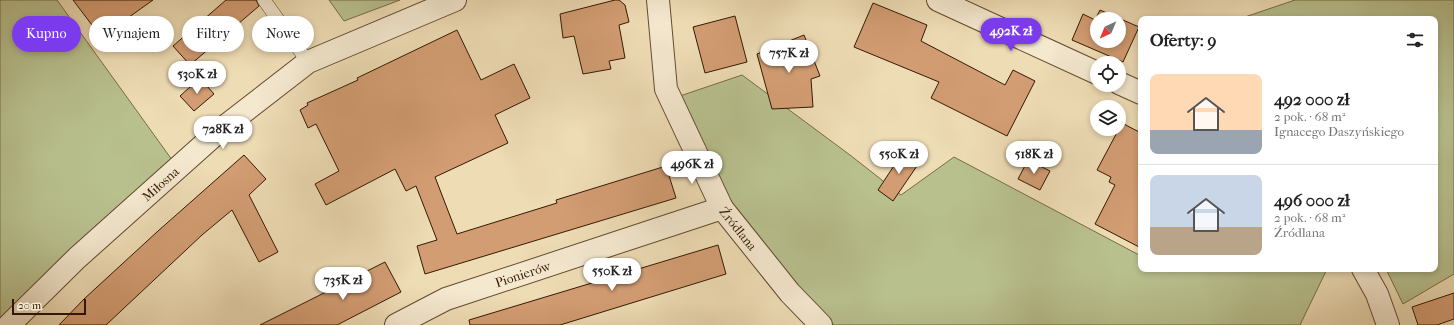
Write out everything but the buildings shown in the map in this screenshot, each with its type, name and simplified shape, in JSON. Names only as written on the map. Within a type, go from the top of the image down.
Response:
[{"type":"street","name":"Miłosna","points":[[9,325],[77,258],[219,131],[308,62],[455,0]]},
{"type":"street","name":"Źródlana","points":[[658,0],[666,89],[722,208],[790,293],[821,325]]},
{"type":"street","points":[[938,0],[1090,69]]},
{"type":"street","points":[[1126,86],[1138,92]]},
{"type":"street","name":"Pionierów","points":[[396,325],[446,299],[722,208]]},
{"type":"street","points":[[1364,272],[1377,294],[1388,325]]},
{"type":"lane","points":[[264,0],[308,62]]},
{"type":"green space","points":[[0,0],[57,0],[69,16],[12,16],[12,52],[81,52],[81,33],[89,44],[89,52],[94,52],[175,164],[0,325]]},
{"type":"green space","points":[[329,0],[400,0],[344,21]]},
{"type":"green space","points":[[1295,0],[1454,0],[1454,274],[1403,304],[1387,272],[1438,272],[1438,16],[1248,16]]},
{"type":"green space","points":[[742,75],[850,155],[901,195],[954,157],[1138,254],[1138,272],[1326,272],[1300,325],[833,325],[741,230],[677,97]]}]
